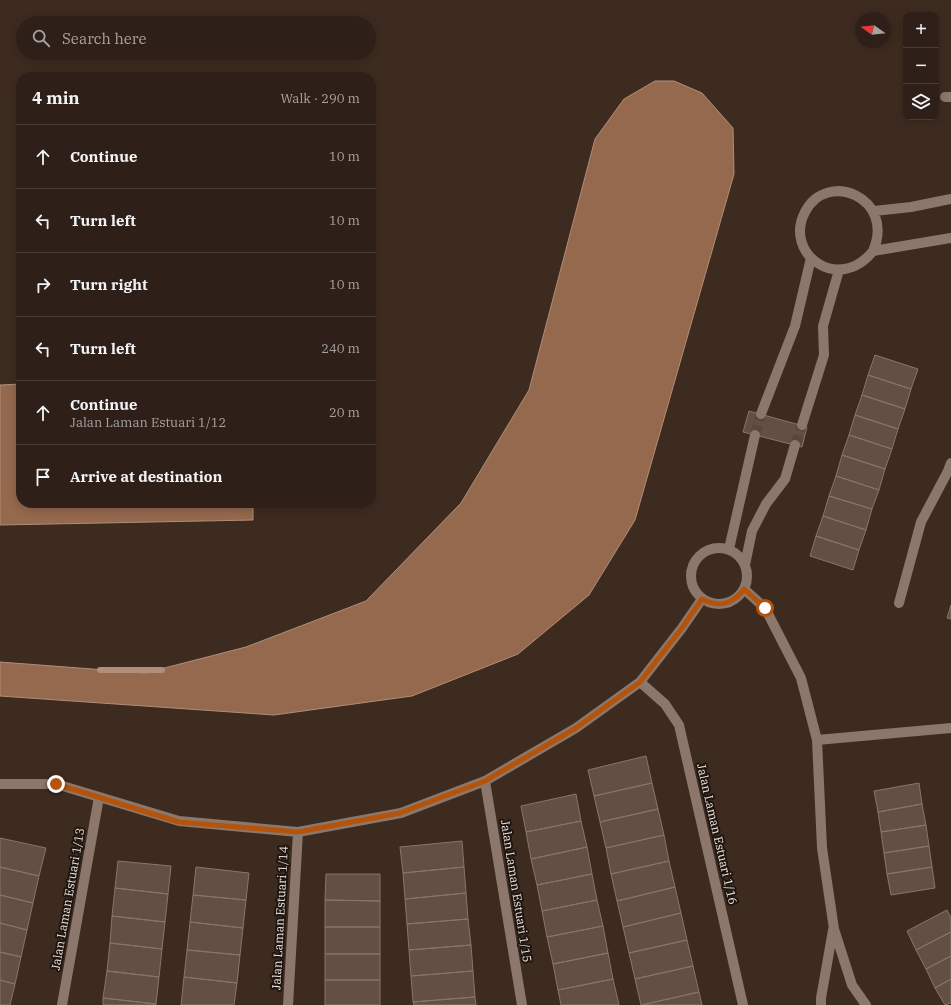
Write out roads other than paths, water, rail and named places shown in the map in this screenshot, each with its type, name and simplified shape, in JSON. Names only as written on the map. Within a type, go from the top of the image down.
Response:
[{"type":"street","points":[[840,191],[850,193],[868,203],[874,211],[878,231],[877,242],[873,251],[858,265],[849,269],[839,270],[819,265],[811,258],[803,245],[800,230],[801,220],[812,202],[820,196],[830,192],[840,191]]},
{"type":"street","points":[[874,211],[911,207],[951,198]]},
{"type":"street","points":[[873,251],[951,238]]},
{"type":"street","points":[[761,414],[795,326],[811,258]]},
{"type":"street","points":[[802,425],[824,355],[823,326],[839,270]]},
{"type":"street","points":[[729,549],[755,435]]},
{"type":"street","points":[[745,565],[752,531],[766,504],[785,479],[795,446]]},
{"type":"street","points":[[899,603],[920,522],[951,463]]},
{"type":"street","points":[[721,547],[729,549],[736,553],[745,565],[747,577],[744,589],[739,596],[732,601],[725,604],[713,604],[702,599],[696,593],[690,578],[691,570],[694,562],[705,551],[721,547]]},
{"type":"street","points":[[744,589],[765,608],[801,678],[817,740],[822,848],[834,929],[852,985],[866,1005]]},
{"type":"street","points":[[0,784],[56,784],[179,822],[298,832],[400,813],[485,781],[576,728],[640,682],[682,628],[702,599]]},
{"type":"street","name":"Jalan Laman Estuari 1/16","points":[[640,682],[665,704],[679,726],[743,1005]]},
{"type":"street","points":[[817,740],[951,728]]},
{"type":"street","name":"Jalan Laman Estuari 1/15","points":[[485,781],[522,1005]]},
{"type":"street","name":"Jalan Laman Estuari 1/13","points":[[62,1005],[99,797]]},
{"type":"street","name":"Jalan Laman Estuari 1/14","points":[[288,1005],[298,832]]},
{"type":"street","points":[[821,1005],[834,929]]},
{"type":"waterway","points":[[100,670],[162,670]]},
{"type":"tunnel","points":[[755,435],[761,414]]},
{"type":"tunnel","points":[[795,445],[802,425]]}]
